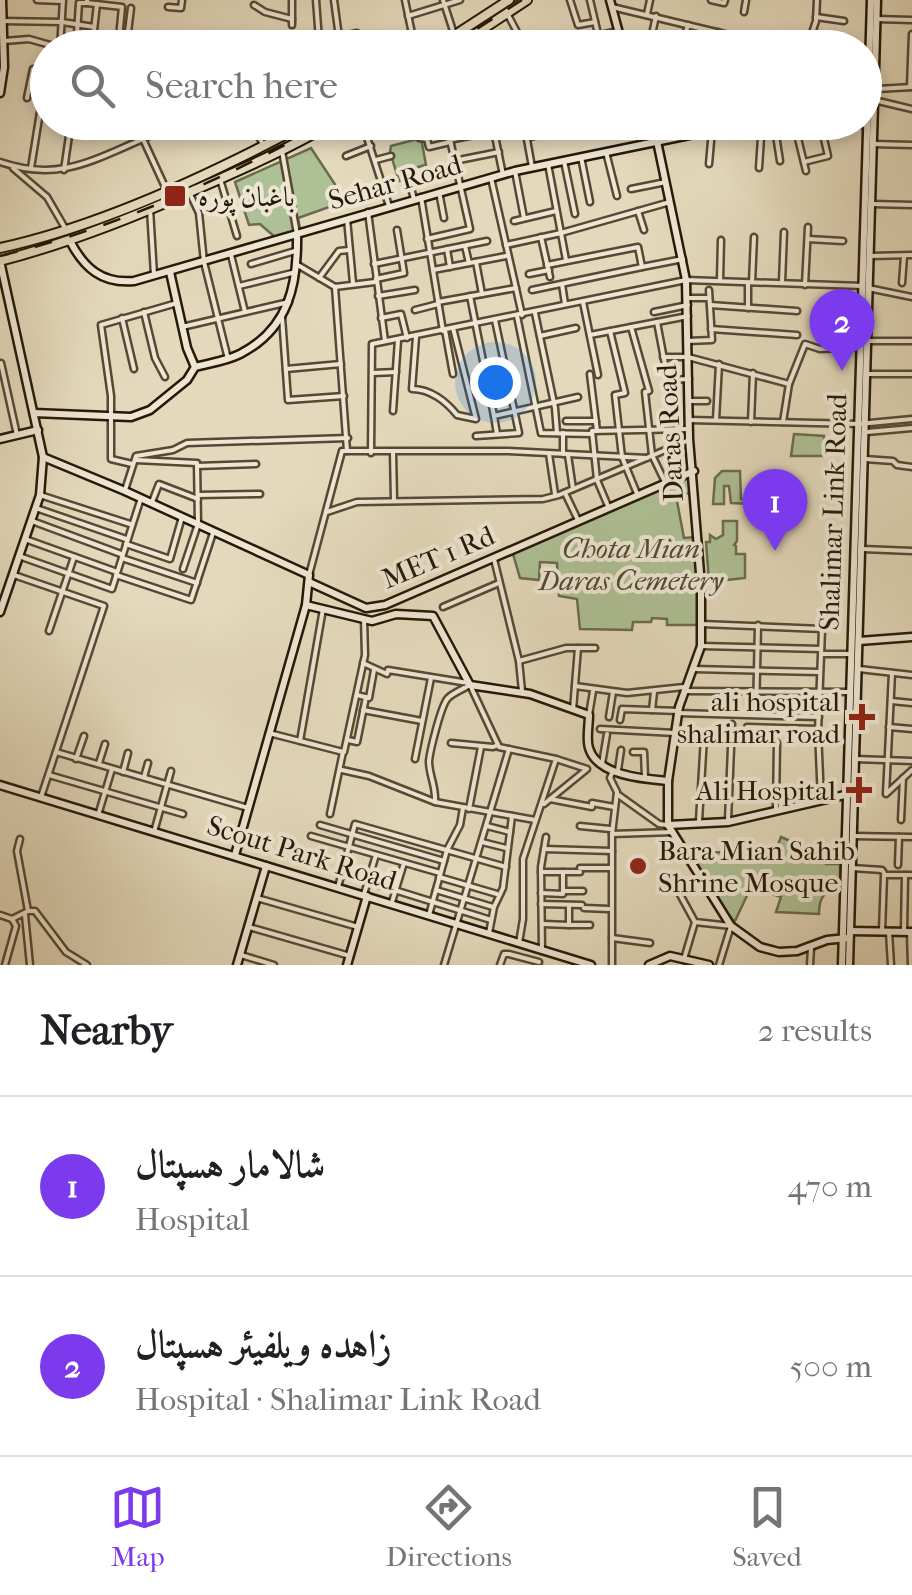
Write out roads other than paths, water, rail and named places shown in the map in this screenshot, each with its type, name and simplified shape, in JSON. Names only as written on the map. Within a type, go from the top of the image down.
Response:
[{"type":"main road","points":[[463,30],[509,0]]},
{"type":"main road","points":[[481,30],[527,0]]},
{"type":"main road","points":[[0,248],[66,230],[279,140]]},
{"type":"main road","points":[[0,260],[70,241],[150,210],[302,140]]},
{"type":"street","points":[[0,94],[2,0]]},
{"type":"street","points":[[37,0],[63,1],[61,30]]},
{"type":"street","points":[[168,7],[182,8],[182,0]]},
{"type":"street","points":[[254,5],[292,22],[292,0]]},
{"type":"street","points":[[316,0],[318,30]]},
{"type":"street","points":[[334,0],[338,30]]},
{"type":"street","points":[[406,0],[411,30]]},
{"type":"street","points":[[408,16],[460,0]]},
{"type":"street","points":[[570,0],[578,26],[595,22]]},
{"type":"street","points":[[590,0],[597,30]]},
{"type":"street","points":[[646,14],[650,0]]},
{"type":"street","points":[[711,0],[725,0]]},
{"type":"street","points":[[744,12],[746,0]]},
{"type":"street","points":[[812,30],[817,0]]},
{"type":"street","points":[[78,30],[78,2],[122,7],[120,30]]},
{"type":"street","points":[[445,3],[452,30]]},
{"type":"street","points":[[611,3],[709,30]]},
{"type":"street","points":[[611,3],[619,30]]},
{"type":"street","name":"Shalimar Link Road","points":[[874,3],[877,30]]},
{"type":"street","name":"Shalimar Link Road","points":[[873,30],[874,3]]},
{"type":"street","points":[[94,30],[96,4]]},
{"type":"street","points":[[128,30],[130,8]]},
{"type":"street","points":[[507,13],[516,30]]},
{"type":"street","points":[[1,16],[94,27]]},
{"type":"street","points":[[653,30],[656,16]]},
{"type":"street","points":[[816,17],[844,21]]},
{"type":"street","points":[[877,19],[912,20]]},
{"type":"street","points":[[686,30],[688,25]]},
{"type":"street","points":[[882,89],[911,87],[912,34]]},
{"type":"street","points":[[4,41],[30,39]]},
{"type":"street","points":[[27,98],[30,84]]},
{"type":"street","points":[[882,103],[912,109]]},
{"type":"street","points":[[31,168],[36,140]]},
{"type":"street","points":[[64,170],[68,140]]},
{"type":"street","points":[[0,162],[64,170],[141,140]]},
{"type":"street","points":[[144,140],[171,200]]},
{"type":"street","points":[[260,140],[265,148]]},
{"type":"street","points":[[369,140],[389,206]]},
{"type":"street","points":[[428,140],[430,147],[454,140]]},
{"type":"street","points":[[496,140],[503,174]]},
{"type":"street","points":[[527,140],[532,167]]},
{"type":"street","name":"Sehar Road","points":[[70,241],[89,269],[120,282],[170,272],[514,171],[662,140]]},
{"type":"street","points":[[708,164],[709,140]]},
{"type":"street","points":[[759,168],[761,140]]},
{"type":"street","points":[[777,140],[780,161]]},
{"type":"street","points":[[798,140],[806,171]]},
{"type":"street","points":[[804,162],[828,156],[824,140]]},
{"type":"street","name":"Shalimar Link Road","points":[[847,934],[853,836],[850,795],[859,669],[860,347],[865,287],[867,140]]},
{"type":"street","name":"Shalimar Link Road","points":[[846,965],[851,654],[863,550],[862,428],[868,341],[865,287],[870,256],[872,204],[868,182],[874,140]]},
{"type":"street","points":[[428,239],[470,229],[450,141]]},
{"type":"street","name":"Daras Road","points":[[658,141],[686,280],[689,439],[701,624],[701,646],[675,733],[668,781],[671,829]]},
{"type":"street","points":[[874,144],[912,145]]},
{"type":"street","points":[[346,156],[371,146]]},
{"type":"street","points":[[34,413],[131,417],[150,410],[187,380],[195,367],[249,349],[282,317],[290,302],[297,251],[282,151]]},
{"type":"street","points":[[454,162],[498,152]]},
{"type":"street","points":[[606,152],[617,196]]},
{"type":"street","points":[[374,160],[391,156]]},
{"type":"street","points":[[580,157],[590,202]]},
{"type":"street","points":[[564,161],[576,214]]},
{"type":"street","points":[[548,164],[566,260]]},
{"type":"street","points":[[9,165],[47,196],[66,230]]},
{"type":"street","points":[[406,170],[428,239],[453,374]]},
{"type":"street","points":[[514,171],[524,218]]},
{"type":"street","points":[[491,178],[516,288],[540,433],[650,432],[716,421],[912,428]]},
{"type":"street","points":[[220,179],[237,236]]},
{"type":"street","points":[[631,188],[667,182]]},
{"type":"street","points":[[190,192],[199,213],[204,262],[228,359]]},
{"type":"street","points":[[440,192],[444,218]]},
{"type":"street","points":[[506,244],[671,202]]},
{"type":"street","points":[[872,204],[912,205]]},
{"type":"street","points":[[150,210],[154,276]]},
{"type":"street","points":[[514,221],[556,210]]},
{"type":"street","points":[[638,211],[644,230]]},
{"type":"street","points":[[368,212],[385,343]]},
{"type":"street","points":[[347,218],[353,284]]},
{"type":"street","points":[[805,284],[808,227]]},
{"type":"street","points":[[238,286],[296,268],[335,286],[404,274],[396,230]]},
{"type":"street","points":[[782,284],[784,232]]},
{"type":"street","points":[[541,237],[549,270]]},
{"type":"street","points":[[748,308],[754,237]]},
{"type":"street","points":[[808,239],[843,240]]},
{"type":"street","points":[[720,282],[721,240]]},
{"type":"street","points":[[374,264],[486,242]]},
{"type":"street","points":[[465,246],[482,294]]},
{"type":"street","points":[[529,274],[549,270],[566,260],[638,247],[642,268]]},
{"type":"street","points":[[447,249],[450,266]]},
{"type":"street","points":[[319,278],[339,251],[349,250]]},
{"type":"street","points":[[251,264],[297,251]]},
{"type":"street","points":[[230,255],[245,312]]},
{"type":"street","points":[[432,270],[508,255]]},
{"type":"street","points":[[870,256],[912,256]]},
{"type":"street","points":[[902,283],[904,256]]},
{"type":"street","points":[[532,290],[683,259]]},
{"type":"street","points":[[0,260],[43,457],[40,494],[0,612]]},
{"type":"street","points":[[170,272],[195,367]]},
{"type":"street","points":[[370,452],[372,344],[686,280],[865,287],[912,297]]},
{"type":"street","points":[[562,284],[566,306]]},
{"type":"street","points":[[335,286],[347,452]]},
{"type":"street","points":[[416,310],[516,288]]},
{"type":"street","points":[[378,296],[415,290]]},
{"type":"street","points":[[688,341],[712,340],[709,290]]},
{"type":"street","points":[[470,296],[497,434]]},
{"type":"street","points":[[182,327],[290,302]]},
{"type":"street","points":[[583,302],[598,375]]},
{"type":"street","points":[[654,312],[687,302],[798,312]]},
{"type":"street","points":[[177,303],[101,324],[111,417],[111,458],[198,466],[256,464]]},
{"type":"street","points":[[144,312],[155,358],[164,377]]},
{"type":"street","points":[[536,312],[573,489]]},
{"type":"street","points":[[381,318],[400,314],[407,338]]},
{"type":"street","points":[[590,335],[688,316]]},
{"type":"street","points":[[282,317],[288,400],[345,396]]},
{"type":"street","points":[[122,318],[134,369]]},
{"type":"street","points":[[476,436],[519,432],[495,320]]},
{"type":"street","points":[[657,322],[668,380],[689,380]]},
{"type":"street","points":[[631,327],[649,391],[645,392],[650,456],[666,484]]},
{"type":"street","points":[[416,336],[412,389],[418,388],[447,402],[456,415],[476,419],[454,328]]},
{"type":"street","points":[[540,336],[576,328]]},
{"type":"street","points":[[711,328],[798,335]]},
{"type":"street","points":[[610,331],[625,393],[615,394],[622,457],[638,496]]},
{"type":"street","points":[[393,411],[398,340]]},
{"type":"street","points":[[868,341],[912,342]]},
{"type":"street","points":[[782,422],[790,384],[805,344],[820,349],[860,347]]},
{"type":"street","points":[[664,357],[688,357],[790,384]]},
{"type":"street","points":[[1,362],[18,435]]},
{"type":"street","points":[[286,369],[342,364]]},
{"type":"street","points":[[716,421],[719,364]]},
{"type":"street","points":[[372,373],[396,372]]},
{"type":"street","points":[[750,422],[753,373]]},
{"type":"street","points":[[590,374],[596,421],[592,456],[596,480],[609,509]]},
{"type":"street","points":[[867,374],[912,374]]},
{"type":"street","points":[[494,416],[578,397]]},
{"type":"street","points":[[690,401],[707,400]]},
{"type":"street","points":[[862,428],[912,419]]},
{"type":"street","points":[[566,421],[596,421]]},
{"type":"street","points":[[0,439],[38,430]]},
{"type":"street","points":[[124,490],[136,456],[173,450],[187,443],[348,438]]},
{"type":"street","points":[[327,512],[358,502],[556,496],[689,439]]},
{"type":"street","points":[[234,855],[306,605],[308,579],[342,451],[650,456]]},
{"type":"street","points":[[394,452],[394,501]]},
{"type":"street","points":[[549,454],[556,496]]},
{"type":"street","name":"MET 1 Rd","points":[[43,457],[213,531],[366,608],[400,600],[694,471]]},
{"type":"street","points":[[865,459],[912,466]]},
{"type":"street","points":[[183,570],[198,524],[198,466]]},
{"type":"street","points":[[152,503],[160,484],[198,497],[260,494]]},
{"type":"street","points":[[565,493],[579,522]]},
{"type":"street","points":[[40,494],[132,525]]},
{"type":"street","points":[[19,556],[112,589],[141,498]]},
{"type":"street","points":[[36,508],[170,559],[182,517]]},
{"type":"street","points":[[32,521],[197,583]]},
{"type":"street","points":[[25,540],[191,600],[213,531]]},
{"type":"street","points":[[863,550],[912,550]]},
{"type":"street","points":[[49,632],[74,557]]},
{"type":"street","points":[[494,559],[519,661],[522,693]]},
{"type":"street","points":[[12,574],[104,606],[41,797]]},
{"type":"street","points":[[444,606],[499,583]]},
{"type":"street","points":[[306,605],[372,621],[396,614],[433,616],[498,745]]},
{"type":"street","points":[[300,741],[323,609]]},
{"type":"street","points":[[330,814],[366,645],[364,619]]},
{"type":"street","points":[[701,624],[819,627],[823,632],[818,730],[820,800]]},
{"type":"street","points":[[756,716],[758,625]]},
{"type":"street","points":[[859,641],[912,637]]},
{"type":"street","points":[[701,646],[851,654]]},
{"type":"street","points":[[519,661],[566,648],[595,648]]},
{"type":"street","points":[[573,710],[578,648]]},
{"type":"street","points":[[355,694],[369,698],[374,667],[362,662]]},
{"type":"street","points":[[694,669],[822,672]]},
{"type":"street","points":[[859,669],[912,675]]},
{"type":"street","points":[[374,670],[522,693],[589,716]]},
{"type":"street","points":[[892,673],[886,794],[912,770]]},
{"type":"street","points":[[415,759],[432,678]]},
{"type":"street","points":[[435,802],[436,780],[430,760],[440,712],[447,698],[469,684]]},
{"type":"street","points":[[575,686],[613,692],[850,692]]},
{"type":"street","points":[[594,689],[588,749],[601,765],[645,779],[668,781]]},
{"type":"street","points":[[609,717],[613,692]]},
{"type":"street","points":[[652,710],[654,692]]},
{"type":"street","points":[[346,740],[358,742],[366,697]]},
{"type":"street","points":[[890,701],[912,703]]},
{"type":"street","points":[[620,720],[622,708],[819,717]]},
{"type":"street","points":[[363,710],[423,721]]},
{"type":"street","points":[[728,822],[732,724]]},
{"type":"street","points":[[747,726],[818,730]]},
{"type":"street","points":[[889,727],[912,729]]},
{"type":"street","points":[[600,729],[675,733]]},
{"type":"street","points":[[270,734],[344,752]]},
{"type":"street","points":[[601,765],[608,734]]},
{"type":"street","points":[[76,759],[84,736]]},
{"type":"street","points":[[699,826],[704,737]]},
{"type":"street","points":[[451,743],[498,745],[587,770],[546,804],[541,803]]},
{"type":"street","points":[[776,810],[778,743]]},
{"type":"street","points":[[99,765],[105,744]]},
{"type":"street","points":[[429,915],[446,850],[466,808],[481,747]]},
{"type":"street","points":[[446,964],[509,749]]},
{"type":"street","points":[[612,965],[611,832],[616,794],[610,778],[621,750]]},
{"type":"street","points":[[56,752],[248,808]]},
{"type":"street","points":[[634,752],[644,752],[645,779]]},
{"type":"street","points":[[123,772],[128,754]]},
{"type":"street","points":[[519,943],[523,859],[556,759]]},
{"type":"street","points":[[855,759],[912,761]]},
{"type":"street","points":[[144,778],[148,762]]},
{"type":"street","points":[[98,815],[112,769]]},
{"type":"street","points":[[342,770],[370,776],[435,802],[536,820]]},
{"type":"street","points":[[154,832],[172,771]]},
{"type":"street","points":[[49,774],[183,814]]},
{"type":"street","points":[[902,820],[903,778]]},
{"type":"street","name":"Scout Park Road","points":[[0,785],[456,923],[542,951],[561,962],[590,965]]},
{"type":"street","points":[[616,794],[671,829],[730,926],[760,947],[778,952],[810,948],[847,934],[909,932]]},
{"type":"street","points":[[580,826],[611,832],[699,826],[850,795]]},
{"type":"street","points":[[550,799],[592,808],[592,803],[614,807]]},
{"type":"street","points":[[489,934],[506,867],[512,816]]},
{"type":"street","points":[[338,887],[356,824],[506,867]]},
{"type":"street","points":[[320,825],[444,861]]},
{"type":"street","points":[[487,826],[510,832]]},
{"type":"street","points":[[311,836],[499,894]]},
{"type":"street","points":[[853,836],[912,837]]},
{"type":"street","points":[[898,837],[898,865]]},
{"type":"street","points":[[542,951],[541,872],[546,838]]},
{"type":"street","points":[[20,839],[17,851],[30,965]]},
{"type":"street","points":[[482,842],[508,848]]},
{"type":"street","points":[[544,849],[612,850]]},
{"type":"street","points":[[248,926],[348,960],[376,855]]},
{"type":"street","points":[[391,904],[404,863]]},
{"type":"street","points":[[237,965],[266,866]]},
{"type":"street","points":[[541,872],[612,868]]},
{"type":"street","points":[[852,868],[882,870],[884,874],[890,965]]},
{"type":"street","points":[[541,893],[563,894],[563,872]]},
{"type":"street","points":[[341,874],[491,920]]},
{"type":"street","points":[[884,874],[912,874]]},
{"type":"street","points":[[905,874],[904,911],[910,965]]},
{"type":"street","points":[[689,961],[695,922],[677,889],[700,880]]},
{"type":"street","points":[[436,890],[494,907]]},
{"type":"street","points":[[563,891],[583,892]]},
{"type":"street","points":[[257,898],[358,927]]},
{"type":"street","points":[[542,904],[612,909]]},
{"type":"street","points":[[569,905],[569,924]]},
{"type":"street","points":[[904,911],[912,911]]},
{"type":"street","points":[[0,915],[12,919],[35,912],[66,952],[83,964]]},
{"type":"street","points":[[5,965],[14,935],[12,919]]},
{"type":"street","points":[[695,922],[730,926]]},
{"type":"street","points":[[542,924],[590,925]]},
{"type":"street","points":[[719,965],[730,926]]},
{"type":"street","points":[[612,938],[650,942]]},
{"type":"street","points":[[810,948],[810,965]]},
{"type":"street","points":[[778,952],[778,965]]},
{"type":"street","points":[[240,954],[274,965]]},
{"type":"street","points":[[500,965],[504,954],[539,962]]},
{"type":"street","points":[[648,965],[670,956],[709,965]]},
{"type":"railway","points":[[475,30],[522,0]]},
{"type":"railway","points":[[0,256],[127,217],[294,140]]},
{"type":"place","name":"باغبان پورہ","points":[[175,196]]},
{"type":"place","name":"زاہدہ ویلفیئر ہسپتال","points":[[842,371]]},
{"type":"place","name":"شالامار ہسپتال","points":[[775,551]]},
{"type":"place","name":"ali hospital shalimar road","points":[[862,717]]},
{"type":"place","name":"Ali Hospital","points":[[859,790]]},
{"type":"place","name":"Bara Mian Sahib Shrine Mosque","points":[[638,866]]},
{"type":"park label","name":"Chota Mian Daras Cemetery","points":[[631,564]]}]
